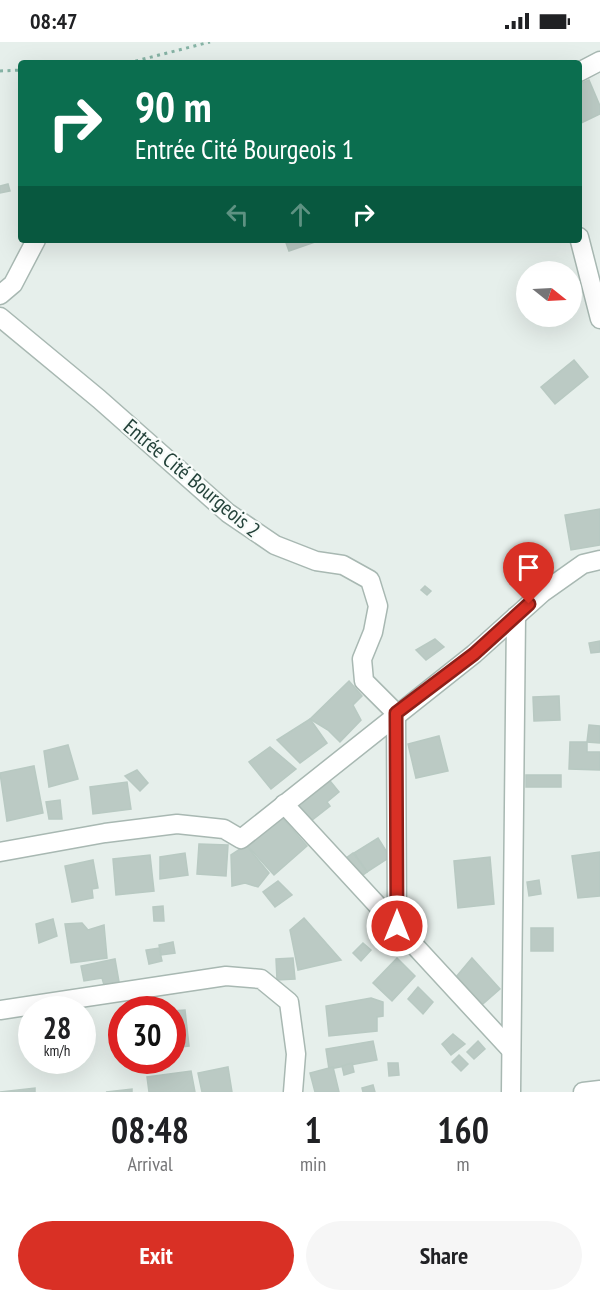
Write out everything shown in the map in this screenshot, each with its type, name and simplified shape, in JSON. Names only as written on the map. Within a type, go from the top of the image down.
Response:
[{"type":"street","points":[[582,70],[600,61]]},
{"type":"street","points":[[0,294],[13,284],[34,243]]},
{"type":"street","points":[[581,243],[600,319]]},
{"type":"street","name":"Entrée Cité Bourgeois 2","points":[[0,317],[99,399],[228,513],[275,545],[316,561],[343,565],[370,580],[378,606],[373,632],[362,659],[364,681],[396,713]]},
{"type":"street","points":[[0,852],[177,824],[224,829],[241,839],[396,713],[474,654],[542,593],[583,564],[600,560]]},
{"type":"street","points":[[511,1092],[516,616]]},
{"type":"street","points":[[396,713],[397,926]]},
{"type":"street","points":[[284,804],[511,1050]]},
{"type":"street","points":[[0,1010],[226,976],[261,979],[289,1002],[296,1054],[293,1092]]},
{"type":"street","points":[[583,1092],[600,1090]]},
{"type":"path","points":[[140,60],[210,42]]},
{"type":"path","points":[[0,71],[18,70]]},
{"type":"building","points":[[589,80],[600,106],[600,114],[582,123],[582,83]]},
{"type":"building","points":[[8,184],[10,191],[0,193],[0,186]]},
{"type":"building","points":[[286,243],[312,243],[289,251]]},
{"type":"building","points":[[574,360],[588,377],[555,404],[541,387]]},
{"type":"building","points":[[600,509],[600,545],[571,550],[565,515]]},
{"type":"building","points":[[425,586],[431,591],[427,595],[421,590]]},
{"type":"building","points":[[435,639],[444,647],[426,660],[416,650]]},
{"type":"building","points":[[600,641],[600,652],[591,653],[589,643]]},
{"type":"building","points":[[349,681],[362,696],[353,705],[361,720],[340,742],[328,730],[310,719]]},
{"type":"building","points":[[559,696],[560,720],[534,721],[533,697]]},
{"type":"building","points":[[310,719],[327,743],[300,763],[277,740]]},
{"type":"building","points":[[589,725],[600,726],[600,743],[587,742]]},
{"type":"building","points":[[439,736],[448,771],[416,778],[408,744]]},
{"type":"building","points":[[570,742],[587,742],[587,752],[600,752],[600,770],[569,769]]},
{"type":"building","points":[[68,745],[78,779],[49,787],[44,751]]},
{"type":"building","points":[[270,747],[296,769],[271,789],[249,762]]},
{"type":"building","points":[[34,766],[43,813],[7,821],[0,773]]},
{"type":"building","points":[[137,770],[148,783],[140,791],[125,776]]},
{"type":"building","points":[[526,775],[561,775],[561,787],[526,787]]},
{"type":"building","points":[[326,776],[339,792],[327,802],[330,806],[311,821],[295,802]]},
{"type":"building","points":[[127,782],[131,809],[93,814],[90,787]]},
{"type":"building","points":[[60,800],[62,819],[49,819],[46,802]]},
{"type":"building","points":[[278,813],[307,846],[274,875],[244,842]]},
{"type":"building","points":[[378,838],[390,857],[367,872],[354,853]]},
{"type":"building","points":[[199,844],[228,845],[226,876],[197,874]]},
{"type":"building","points":[[246,845],[269,873],[258,887],[245,883],[232,886],[231,855]]},
{"type":"building","points":[[600,852],[600,896],[578,898],[572,856]]},
{"type":"building","points":[[185,853],[188,875],[160,879],[160,857]]},
{"type":"building","points":[[353,853],[367,872],[356,880],[342,861]]},
{"type":"building","points":[[150,855],[154,891],[116,895],[113,859]]},
{"type":"building","points":[[490,857],[494,904],[458,908],[454,861]]},
{"type":"building","points":[[93,860],[98,888],[92,889],[93,898],[72,902],[65,866]]},
{"type":"building","points":[[539,880],[541,894],[529,896],[527,882]]},
{"type":"building","points":[[278,881],[292,895],[275,907],[263,892]]},
{"type":"building","points":[[163,906],[164,921],[154,921],[153,907]]},
{"type":"building","points":[[304,918],[341,960],[298,970],[290,930]]},
{"type":"building","points":[[53,919],[57,936],[39,943],[36,924]]},
{"type":"building","points":[[82,923],[88,930],[104,925],[107,958],[71,963],[65,924]]},
{"type":"building","points":[[531,928],[553,928],[553,951],[531,951]]},
{"type":"building","points":[[173,942],[175,953],[161,955],[159,945]]},
{"type":"building","points":[[363,943],[371,950],[361,961],[353,953]]},
{"type":"building","points":[[159,948],[162,961],[149,964],[146,950]]},
{"type":"building","points":[[293,958],[295,979],[277,980],[276,959]]},
{"type":"building","points":[[397,958],[415,976],[392,1001],[373,983]]},
{"type":"building","points":[[472,958],[500,989],[476,1010],[451,983]]},
{"type":"building","points":[[115,959],[119,982],[104,985],[102,978],[84,981],[81,966]]},
{"type":"building","points":[[418,987],[433,1002],[423,1014],[408,999]]},
{"type":"building","points":[[371,998],[383,1002],[383,1016],[377,1017],[377,1031],[329,1036],[326,1006]]},
{"type":"building","points":[[186,1019],[189,1046],[186,1046]]},
{"type":"building","points":[[453,1034],[465,1044],[451,1055],[442,1044]]},
{"type":"building","points":[[373,1041],[377,1060],[329,1069],[326,1049]]},
{"type":"building","points":[[478,1041],[485,1049],[474,1059],[467,1052]]},
{"type":"building","points":[[459,1055],[468,1064],[461,1071],[452,1062]]},
{"type":"building","points":[[352,1063],[354,1072],[344,1075],[342,1066]]},
{"type":"building","points":[[388,1063],[398,1063],[399,1075],[389,1076]]},
{"type":"building","points":[[228,1067],[232,1092],[202,1092],[198,1073]]},
{"type":"building","points":[[333,1067],[339,1092],[315,1092],[310,1073]]},
{"type":"building","points":[[191,1071],[195,1092],[149,1092],[147,1077],[186,1074],[186,1072]]},
{"type":"building","points":[[373,1085],[375,1092],[363,1092],[362,1088]]},
{"type":"building","points":[[35,1088],[35,1092],[0,1092]]},
{"type":"building","points":[[132,1089],[132,1092],[106,1092]]},
{"type":"route","points":[[397,926],[396,713],[474,654],[529,604]]}]
